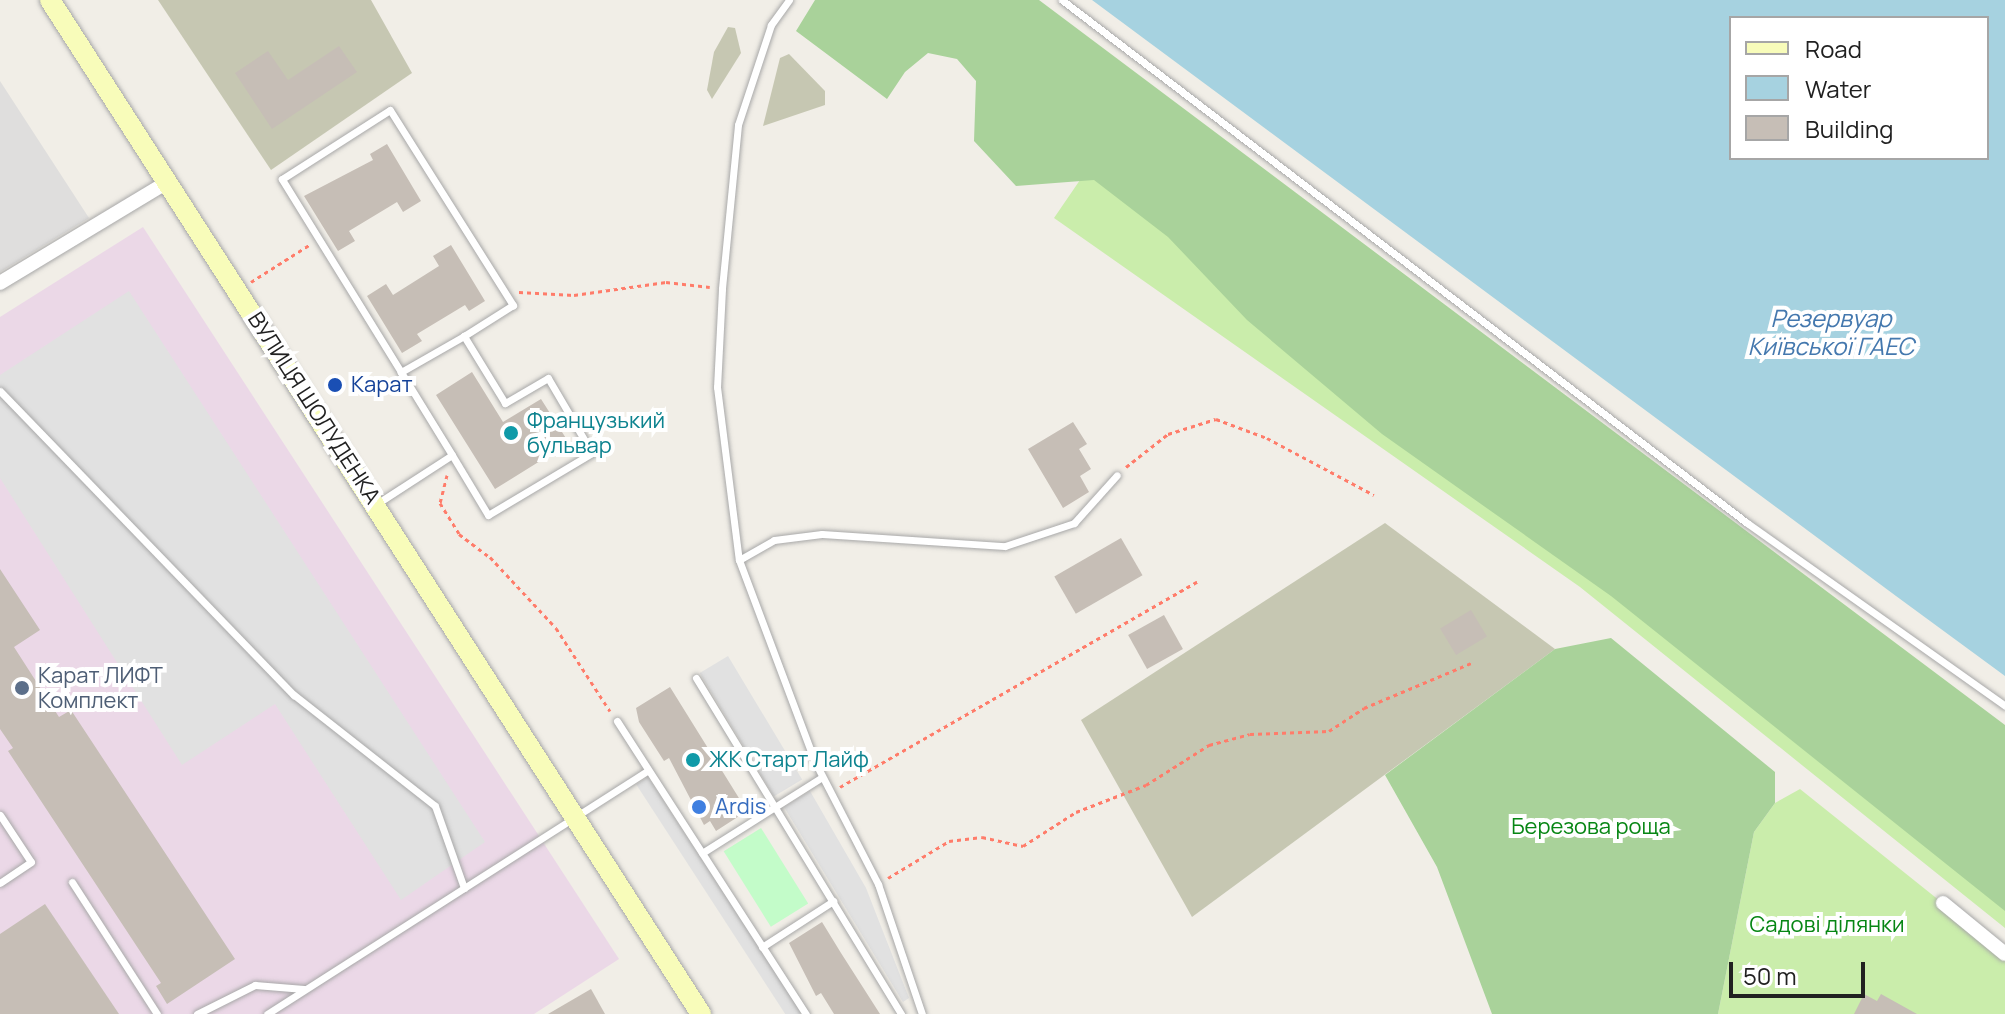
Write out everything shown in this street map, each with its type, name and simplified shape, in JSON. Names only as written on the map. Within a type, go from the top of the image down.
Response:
[{"type":"main road","name":"ВУЛИЦЯ ШОЛУДЕНКА","points":[[50,0],[701,1014]]},
{"type":"street","points":[[0,283],[169,181]]},
{"type":"street","points":[[1943,903],[2005,954]]},
{"type":"lane","points":[[789,0],[771,25],[738,125],[722,289],[717,387],[739,560],[822,777],[878,884],[922,1014]]},
{"type":"lane","points":[[1062,0],[1747,523],[2005,706]]},
{"type":"lane","points":[[401,372],[513,305],[390,110],[282,179],[488,515],[592,453],[548,378],[505,403],[464,336]]},
{"type":"lane","points":[[0,391],[294,695],[435,806],[464,888]]},
{"type":"lane","points":[[376,504],[452,455]]},
{"type":"lane","points":[[739,560],[774,540],[822,534],[1005,546],[1074,523],[1117,475]]},
{"type":"lane","points":[[696,678],[901,1014]]},
{"type":"lane","points":[[617,721],[806,1014]]},
{"type":"lane","points":[[267,1014],[648,770]]},
{"type":"lane","points":[[702,853],[822,777]]},
{"type":"lane","points":[[0,815],[31,862],[0,883]]},
{"type":"lane","points":[[72,882],[157,1014]]},
{"type":"lane","points":[[762,947],[833,901]]},
{"type":"lane","points":[[197,1014],[255,985],[304,989]]},
{"type":"path","points":[[238,289],[319,239]]},
{"type":"path","points":[[504,291],[574,295],[666,282],[722,289]]},
{"type":"path","points":[[1117,475],[1168,434],[1216,419],[1267,438],[1374,495]]},
{"type":"path","points":[[452,455],[440,503],[452,524],[556,628],[617,721]]},
{"type":"path","points":[[829,791],[1197,582]]},
{"type":"path","points":[[878,884],[949,841],[982,837],[1023,846],[1076,812],[1146,785],[1209,745],[1250,734],[1329,731],[1364,708],[1471,663]]},
{"type":"shaded area","points":[[158,0],[371,0],[412,73],[271,170]]},
{"type":"shaded area","points":[[728,27],[735,28],[741,53],[712,99],[707,90],[714,52]]},
{"type":"shaded area","points":[[789,54],[825,91],[825,105],[763,126],[780,58]]},
{"type":"shaded area","points":[[0,81],[89,218],[0,272]]},
{"type":"shaded area","points":[[143,227],[619,959],[534,1014],[0,1014],[0,317]]},
{"type":"shaded area","points":[[129,291],[485,842],[401,900],[275,704],[182,765],[0,478],[0,375]]},
{"type":"shaded area","points":[[1385,523],[1555,649],[1192,917],[1081,720]]},
{"type":"shaded area","points":[[728,656],[802,779],[774,796],[700,673]]},
{"type":"shaded area","points":[[648,777],[801,1013],[785,1014],[636,785]]},
{"type":"shaded area","points":[[810,791],[866,888],[909,998],[903,1002],[784,807]]},
{"type":"green space","points":[[815,0],[1039,0],[2005,725],[2005,911],[1611,596],[1382,434],[1247,320],[1168,237],[1094,180],[1016,186],[974,141],[976,81],[957,59],[928,53],[905,72],[887,99],[796,31]]},
{"type":"green space","points":[[1093,161],[2005,843],[2005,928],[1580,587],[1054,218]]},
{"type":"green space","name":"Березова роща","points":[[1611,638],[1775,772],[1775,803],[1754,832],[1718,1014],[1492,1014],[1437,867],[1385,775],[1555,649]]},
{"type":"green space","name":"Садові ділянки","points":[[1800,789],[2005,953],[2005,1014],[1718,1014],[1754,832],[1775,803]]},
{"type":"green space","points":[[761,828],[808,903],[771,927],[724,851]]},
{"type":"water","name":"Резервуар Київської ГАЕС","points":[[1092,0],[2005,0],[2005,676]]},
{"type":"building","points":[[339,46],[357,72],[272,129],[235,73],[268,51],[288,80]]},
{"type":"building","points":[[387,144],[421,201],[403,212],[397,202],[349,231],[355,241],[338,251],[304,196],[373,160],[370,154]]},
{"type":"building","points":[[451,245],[485,301],[469,311],[465,305],[417,334],[422,341],[402,353],[367,296],[386,284],[393,295],[439,266],[433,256]]},
{"type":"building","name":"Французький бульвар","points":[[472,372],[503,422],[541,399],[569,443],[495,489],[436,395]]},
{"type":"building","points":[[1073,422],[1087,444],[1079,449],[1091,469],[1080,476],[1089,492],[1063,508],[1028,449]]},
{"type":"building","points":[[1121,538],[1142,575],[1076,614],[1054,576]]},
{"type":"building","points":[[0,569],[40,630],[14,647],[59,717],[71,710],[235,959],[167,1004],[156,986],[161,983],[8,751],[13,748],[0,729]]},
{"type":"building","points":[[1471,610],[1487,637],[1456,655],[1440,629]]},
{"type":"building","points":[[1164,615],[1183,649],[1147,669],[1128,635]]},
{"type":"building","name":"ЖК Старт Лайф","points":[[670,687],[747,811],[716,831],[710,821],[704,825],[669,758],[664,761],[639,722],[636,708]]},
{"type":"building","points":[[45,904],[119,1014],[0,1014],[0,934]]},
{"type":"building","points":[[822,922],[880,1014],[834,1014],[821,993],[816,996],[789,943]]},
{"type":"building","points":[[591,989],[605,1014],[548,1014]]},
{"type":"building","points":[[1864,994],[1877,1001],[1881,994],[1917,1014],[1854,1014]]},
{"type":"place","name":"Карат","points":[[335,385]]},
{"type":"place","name":"Французький бульвар","points":[[511,433]]},
{"type":"place","name":"Карат ЛИФТ Комплект","points":[[22,688]]},
{"type":"place","name":"ЖК Старт Лайф","points":[[693,760]]},
{"type":"place","name":"Ardis","points":[[699,807]]}]
